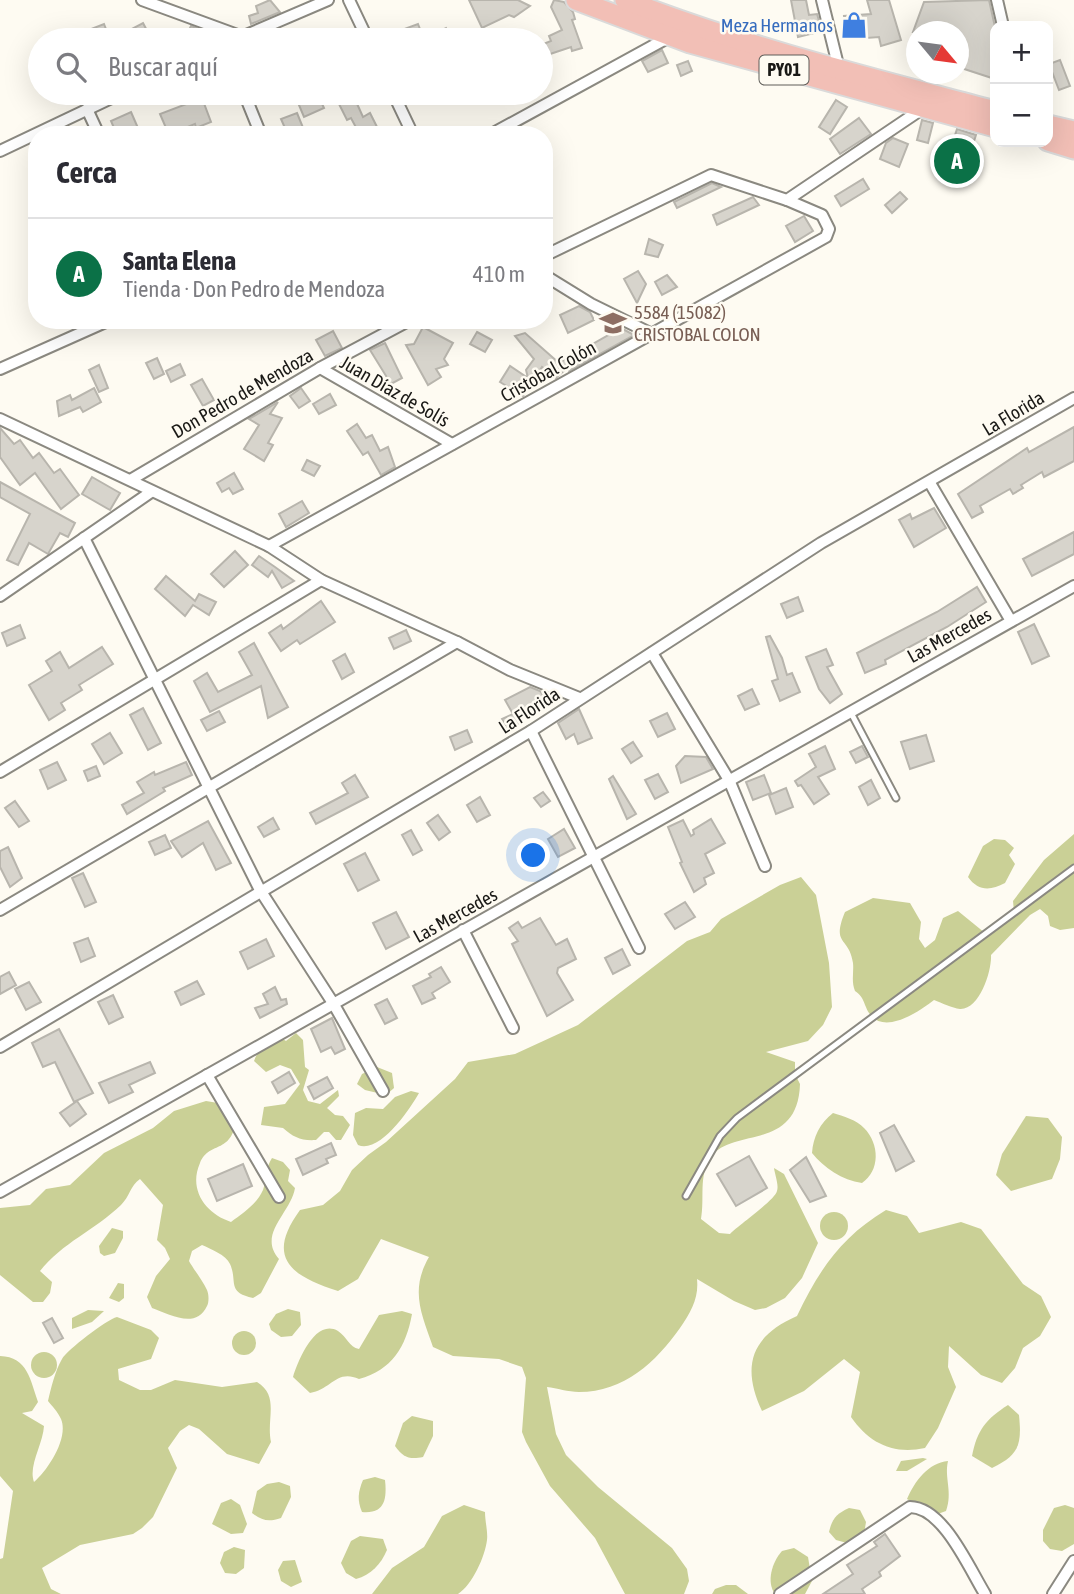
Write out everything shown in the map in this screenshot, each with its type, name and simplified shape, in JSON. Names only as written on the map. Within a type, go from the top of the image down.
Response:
[{"type":"highway","name":"PY01","points":[[576,0],[671,36],[990,126]]},
{"type":"highway","name":"PY01","points":[[625,0],[687,24],[990,110]]},
{"type":"highway","points":[[1053,126],[1074,131]]},
{"type":"highway","points":[[1053,143],[1074,149]]},
{"type":"street","points":[[142,0],[213,28]]},
{"type":"street","points":[[262,28],[328,0]]},
{"type":"street","points":[[349,0],[362,28]]},
{"type":"street","points":[[822,0],[839,69]]},
{"type":"street","points":[[998,0],[1002,21]]},
{"type":"street","points":[[553,101],[671,36]]},
{"type":"street","points":[[51,126],[96,105]]},
{"type":"street","points":[[249,105],[257,126]]},
{"type":"street","points":[[399,105],[409,126]]},
{"type":"street","points":[[506,126],[545,105]]},
{"type":"street","points":[[553,252],[711,175],[787,200],[925,107]]},
{"type":"street","points":[[87,109],[95,126]]},
{"type":"street","points":[[0,150],[28,137]]},
{"type":"street","name":"Cristobal Colón","points":[[269,546],[826,237],[829,229],[822,215],[787,200]]},
{"type":"street","points":[[553,280],[652,334]]},
{"type":"street","points":[[0,369],[90,329]]},
{"type":"street","name":"Don Pedro de Mendoza","points":[[132,480],[320,368],[393,329]]},
{"type":"street","name":"Juan Díaz de Solís","points":[[320,368],[452,444]]},
{"type":"street","name":"La Florida","points":[[0,1047],[531,731],[821,543],[930,483],[1074,398]]},
{"type":"street","points":[[0,419],[269,546],[321,580],[457,642],[510,670],[579,698]]},
{"type":"street","points":[[930,483],[1011,621]]},
{"type":"street","points":[[0,596],[151,492]]},
{"type":"street","points":[[84,538],[260,890],[333,1003],[383,1091]]},
{"type":"street","points":[[0,772],[321,580]]},
{"type":"street","name":"Las Mercedes","points":[[0,1192],[1074,586]]},
{"type":"street","points":[[0,910],[457,642]]},
{"type":"street","points":[[652,653],[729,780],[765,866]]},
{"type":"street","points":[[531,731],[555,784],[595,856],[639,948]]},
{"type":"street","points":[[463,930],[513,1028]]},
{"type":"street","points":[[207,1075],[279,1197]]},
{"type":"street","points":[[780,1594],[910,1507],[921,1507],[941,1522],[985,1594]]},
{"type":"street","points":[[1054,1594],[1074,1560]]},
{"type":"lane","points":[[850,711],[896,797]]},
{"type":"lane","points":[[686,1196],[720,1136],[737,1118],[1074,868]]},
{"type":"green space","points":[[1074,834],[1074,928],[1060,930],[1050,926],[1048,916],[1040,909],[1030,915],[991,955],[983,988],[967,1008],[960,1009],[934,1000],[911,1015],[892,1022],[876,1019],[869,1013],[862,998],[855,991],[851,954],[840,936],[845,912],[873,898],[910,903],[921,922],[919,939],[925,948],[935,940],[943,918],[958,911],[985,933],[1014,912],[1013,901],[1044,860]]},
{"type":"green space","points":[[994,839],[1005,840],[1014,848],[1009,855],[1015,864],[1005,883],[994,887],[980,887],[968,877],[983,846]]},
{"type":"green space","points":[[801,877],[816,895],[829,963],[832,1007],[823,1025],[808,1041],[766,1052],[795,1062],[795,1074],[800,1084],[796,1105],[788,1120],[776,1129],[733,1142],[711,1157],[703,1179],[701,1219],[719,1233],[730,1234],[775,1195],[778,1186],[774,1168],[784,1174],[818,1243],[802,1278],[785,1298],[766,1308],[755,1310],[697,1279],[695,1299],[684,1322],[671,1341],[637,1373],[610,1387],[595,1391],[575,1392],[547,1387],[556,1434],[566,1455],[598,1487],[672,1548],[687,1569],[689,1581],[684,1594],[625,1594],[595,1538],[550,1486],[526,1442],[522,1432],[526,1378],[522,1367],[499,1359],[453,1356],[433,1347],[419,1302],[420,1280],[429,1257],[381,1239],[358,1279],[338,1291],[307,1279],[296,1271],[288,1263],[284,1253],[285,1241],[300,1210],[323,1205],[340,1191],[352,1170],[455,1079],[468,1062],[515,1054],[578,1025],[687,941],[710,932],[721,919],[780,885]]},
{"type":"green space","points":[[296,1033],[303,1040],[305,1067],[309,1070],[303,1090],[308,1101],[320,1104],[338,1090],[339,1096],[327,1108],[335,1115],[343,1116],[350,1125],[341,1140],[336,1140],[329,1132],[324,1132],[316,1140],[302,1139],[283,1128],[261,1125],[264,1107],[285,1104],[300,1084],[291,1069],[280,1065],[266,1072],[254,1061],[265,1046],[281,1038],[286,1041]]},
{"type":"green space","points":[[377,1067],[392,1073],[394,1088],[386,1095],[365,1090],[357,1084],[362,1074]]},
{"type":"green space","points":[[411,1091],[419,1093],[385,1137],[367,1146],[358,1145],[353,1135],[355,1113],[366,1108],[383,1109],[395,1097]]},
{"type":"green space","points":[[206,1101],[230,1105],[237,1114],[231,1136],[204,1156],[197,1173],[198,1191],[207,1207],[214,1213],[231,1222],[249,1208],[263,1190],[272,1158],[283,1162],[290,1170],[288,1181],[295,1188],[273,1232],[273,1250],[279,1259],[261,1293],[253,1298],[239,1293],[234,1286],[228,1261],[202,1245],[192,1251],[189,1261],[208,1292],[208,1304],[202,1313],[189,1319],[152,1308],[147,1297],[156,1276],[170,1259],[157,1240],[163,1205],[140,1179],[121,1205],[58,1252],[40,1271],[52,1282],[50,1293],[43,1302],[33,1302],[0,1275],[0,1208],[30,1205],[46,1189],[70,1185],[104,1153],[153,1128],[174,1111]]},
{"type":"green space","points":[[833,1113],[861,1125],[873,1142],[875,1165],[862,1183],[834,1172],[812,1153],[818,1131]]},
{"type":"green space","points":[[1026,1116],[1048,1118],[1062,1137],[1060,1159],[1052,1179],[1011,1191],[996,1175],[1002,1154]]},
{"type":"green space","points":[[886,1210],[907,1216],[919,1233],[961,1222],[981,1229],[1023,1284],[1041,1296],[1051,1317],[1040,1336],[1023,1348],[1015,1368],[1002,1383],[981,1375],[949,1346],[948,1367],[956,1387],[938,1428],[925,1448],[913,1450],[883,1445],[866,1434],[851,1417],[860,1372],[844,1359],[804,1391],[762,1411],[752,1380],[754,1354],[760,1343],[781,1324],[797,1316],[833,1256],[856,1231]]},
{"type":"green space","points":[[834,1212],[844,1216],[848,1226],[844,1236],[834,1240],[824,1236],[820,1226],[824,1216]]},
{"type":"green space","points":[[112,1228],[123,1231],[123,1238],[115,1253],[104,1256],[100,1253],[99,1246]]},
{"type":"green space","points":[[118,1283],[124,1284],[124,1298],[119,1302],[109,1298]]},
{"type":"green space","points":[[288,1309],[300,1312],[301,1325],[292,1336],[281,1337],[271,1330],[269,1324],[276,1314]]},
{"type":"green space","points":[[88,1310],[104,1311],[92,1322],[72,1329],[72,1318]]},
{"type":"green space","points":[[402,1311],[412,1314],[406,1337],[396,1356],[380,1370],[359,1379],[339,1378],[310,1393],[293,1377],[309,1343],[322,1330],[338,1331],[359,1349],[379,1315]]},
{"type":"green space","points":[[117,1317],[151,1330],[159,1338],[151,1359],[118,1369],[119,1380],[140,1390],[151,1390],[175,1380],[222,1387],[257,1382],[264,1388],[270,1401],[271,1442],[259,1464],[227,1454],[199,1429],[189,1425],[180,1431],[168,1448],[177,1468],[153,1517],[142,1528],[133,1534],[80,1545],[42,1568],[51,1589],[61,1594],[0,1594],[0,1559],[3,1558],[13,1491],[0,1476],[0,1356],[9,1357],[22,1365],[30,1378],[38,1402],[32,1411],[22,1413],[44,1426],[34,1462],[34,1482],[51,1462],[62,1435],[61,1419],[48,1401],[60,1364],[65,1355],[79,1343]]},
{"type":"green space","points":[[244,1331],[253,1334],[256,1343],[253,1352],[244,1355],[235,1352],[232,1343],[235,1334]]},
{"type":"green space","points":[[44,1352],[53,1356],[57,1365],[53,1374],[44,1378],[35,1374],[31,1365],[35,1356]]},
{"type":"green space","points":[[1008,1405],[1019,1415],[1019,1442],[1008,1458],[992,1468],[972,1456],[974,1447],[984,1426]]},
{"type":"green space","points":[[412,1416],[433,1421],[433,1436],[423,1457],[407,1457],[395,1446],[403,1423]]},
{"type":"green space","points":[[927,1459],[907,1471],[896,1471],[901,1461]]},
{"type":"green space","points":[[948,1461],[949,1498],[946,1511],[935,1515],[907,1499],[928,1469]]},
{"type":"green space","points":[[375,1477],[385,1480],[385,1499],[376,1511],[362,1512],[359,1500],[361,1484],[363,1480]]},
{"type":"green space","points":[[279,1482],[290,1486],[291,1497],[281,1518],[259,1518],[252,1513],[257,1491],[267,1484]]},
{"type":"green space","points":[[231,1499],[240,1505],[247,1524],[243,1533],[231,1534],[212,1524],[221,1503]]},
{"type":"green space","points":[[464,1505],[485,1512],[487,1537],[481,1562],[463,1590],[458,1594],[372,1594],[392,1568],[424,1547],[442,1516]]},
{"type":"green space","points":[[1065,1505],[1074,1508],[1074,1544],[1062,1551],[1050,1549],[1043,1541],[1043,1530],[1054,1508]]},
{"type":"green space","points":[[849,1508],[860,1510],[866,1522],[864,1534],[847,1543],[836,1540],[829,1532],[835,1517]]},
{"type":"green space","points":[[360,1536],[383,1539],[387,1550],[375,1568],[356,1579],[346,1573],[341,1563],[351,1541]]},
{"type":"green space","points":[[234,1547],[245,1550],[244,1568],[236,1574],[225,1573],[220,1563],[224,1552]]},
{"type":"green space","points":[[794,1548],[808,1557],[812,1581],[805,1594],[775,1594],[771,1578],[775,1561],[782,1551]]},
{"type":"green space","points":[[295,1560],[302,1582],[291,1587],[281,1581],[278,1570],[283,1561]]},
{"type":"green space","points":[[736,1585],[748,1594],[712,1594],[715,1589]]},
{"type":"building","points":[[270,0],[280,12],[251,24],[249,16],[258,13],[256,6]]},
{"type":"building","points":[[469,0],[518,0],[530,6],[514,17],[509,15],[482,28]]},
{"type":"building","points":[[554,0],[564,2],[573,12],[575,19],[572,20],[582,48],[572,51],[571,47],[553,53],[553,34],[562,30],[551,7]]},
{"type":"building","points":[[791,0],[806,0],[809,15],[817,14],[822,31],[798,37]]},
{"type":"building","points":[[867,0],[889,0],[901,40],[881,46],[879,37],[853,39],[852,34],[846,35],[844,16],[871,14]]},
{"type":"building","points":[[989,0],[994,21],[990,21],[990,77],[969,71],[969,21],[917,21],[924,2]]},
{"type":"building","points":[[662,50],[668,63],[648,72],[642,61]]},
{"type":"building","points":[[1060,60],[1070,86],[1059,90],[1053,74],[1053,63]]},
{"type":"building","points":[[688,61],[692,71],[681,76],[677,65]]},
{"type":"building","points":[[836,100],[847,107],[830,134],[819,127]]},
{"type":"building","points":[[184,105],[205,105],[211,122],[201,126],[165,126],[160,114]]},
{"type":"building","points":[[299,105],[323,105],[324,108],[304,117]]},
{"type":"building","points":[[340,105],[358,105],[363,117],[370,113],[376,126],[355,126],[351,118],[347,120]]},
{"type":"building","points":[[131,112],[137,126],[113,126],[111,121]]},
{"type":"building","points":[[297,113],[302,126],[284,126],[281,119]]},
{"type":"building","points":[[859,118],[871,134],[840,154],[830,139]]},
{"type":"building","points":[[922,120],[933,123],[928,143],[917,140]]},
{"type":"building","points":[[957,129],[976,135],[963,175],[944,169]]},
{"type":"building","points":[[893,138],[908,144],[899,167],[880,159],[886,143]]},
{"type":"building","points":[[863,179],[869,189],[841,206],[835,196]]},
{"type":"building","points":[[712,183],[721,187],[677,208],[674,202]]},
{"type":"building","points":[[900,192],[907,199],[892,213],[885,205]]},
{"type":"building","points":[[753,197],[759,205],[717,225],[713,215]]},
{"type":"building","points":[[804,216],[813,231],[795,242],[786,226]]},
{"type":"building","points":[[649,239],[663,245],[658,257],[645,254]]},
{"type":"building","points":[[638,271],[646,284],[637,303],[624,279]]},
{"type":"building","points":[[667,275],[677,287],[662,295],[655,282]]},
{"type":"building","points":[[579,306],[590,312],[594,320],[568,333],[560,315]]},
{"type":"building","points":[[621,328],[634,335],[569,371],[567,368],[556,378],[542,367],[523,396],[500,382],[510,366],[528,378],[526,370],[534,359],[515,336],[525,333],[559,363]]},
{"type":"building","points":[[422,329],[453,343],[444,359],[448,365],[436,369],[441,377],[428,385],[406,345],[414,344]]},
{"type":"building","points":[[333,331],[342,348],[325,356],[316,340]]},
{"type":"building","points":[[477,332],[492,340],[485,352],[470,344]]},
{"type":"building","points":[[385,343],[402,378],[391,384],[370,350]]},
{"type":"building","points":[[157,358],[164,374],[154,379],[146,363]]},
{"type":"building","points":[[180,364],[185,375],[171,382],[166,371]]},
{"type":"building","points":[[99,365],[108,388],[99,392],[89,370]]},
{"type":"building","points":[[202,379],[214,400],[203,406],[191,385]]},
{"type":"building","points":[[94,388],[101,402],[83,412],[80,407],[59,416],[57,401],[70,395],[72,400]]},
{"type":"building","points":[[301,388],[310,401],[299,408],[290,396]]},
{"type":"building","points":[[330,394],[336,405],[319,414],[313,404]]},
{"type":"building","points":[[278,402],[270,414],[282,418],[268,443],[273,445],[264,461],[244,449],[259,425],[249,419]]},
{"type":"building","points":[[357,424],[366,438],[372,435],[380,451],[388,447],[395,467],[381,475],[368,452],[363,455],[347,431]]},
{"type":"building","points":[[1074,427],[1074,461],[1044,477],[1042,472],[1021,485],[1023,488],[1013,494],[1010,489],[980,506],[983,512],[972,518],[958,494],[1027,448],[1029,452]]},
{"type":"building","points":[[0,428],[14,444],[20,440],[33,458],[39,453],[54,473],[60,469],[79,495],[61,509],[35,473],[20,485],[0,457]]},
{"type":"building","points":[[307,460],[320,466],[314,476],[302,470]]},
{"type":"building","points":[[234,473],[243,489],[233,494],[229,488],[222,492],[217,483]]},
{"type":"building","points":[[92,477],[120,493],[110,510],[82,494]]},
{"type":"building","points":[[0,482],[75,523],[68,537],[60,533],[48,554],[29,543],[18,565],[7,560],[30,514],[0,497]]},
{"type":"building","points":[[302,501],[309,513],[286,527],[279,514]]},
{"type":"building","points":[[934,508],[946,528],[914,547],[899,520],[910,514],[912,519]]},
{"type":"building","points":[[1074,532],[1074,554],[1032,576],[1023,559]]},
{"type":"building","points":[[235,551],[248,565],[224,587],[211,574]]},
{"type":"building","points":[[259,556],[294,581],[282,588],[272,571],[268,577],[252,565]]},
{"type":"building","points":[[166,576],[195,601],[199,594],[216,602],[209,615],[193,605],[185,616],[155,589]]},
{"type":"building","points":[[977,587],[986,602],[947,627],[885,660],[886,664],[865,673],[857,653],[937,612]]},
{"type":"building","points":[[798,597],[803,611],[787,618],[781,604]]},
{"type":"building","points":[[321,601],[335,622],[300,644],[297,640],[281,651],[269,633],[281,625],[283,629]]},
{"type":"building","points":[[1034,624],[1049,656],[1032,664],[1018,632]]},
{"type":"building","points":[[20,625],[25,638],[7,646],[2,633]]},
{"type":"building","points":[[406,630],[411,641],[394,649],[389,638]]},
{"type":"building","points":[[770,636],[782,658],[787,675],[792,673],[800,692],[780,701],[772,681],[778,679],[766,637]]},
{"type":"building","points":[[254,643],[288,707],[268,718],[261,686],[210,712],[194,681],[207,673],[218,692],[252,675],[239,652]]},
{"type":"building","points":[[102,647],[113,664],[79,685],[82,690],[61,703],[65,710],[49,720],[29,685],[52,671],[46,661],[60,652],[69,668]]},
{"type":"building","points":[[826,649],[833,665],[827,667],[842,694],[830,703],[819,689],[806,657]]},
{"type":"building","points":[[345,654],[354,672],[342,679],[333,661]]},
{"type":"building","points":[[530,687],[540,691],[545,698],[519,715],[522,722],[507,730],[502,719],[513,714],[505,700]]},
{"type":"building","points":[[752,689],[759,704],[745,710],[738,696]]},
{"type":"building","points":[[143,708],[161,743],[148,750],[130,715]]},
{"type":"building","points":[[579,709],[592,738],[578,744],[574,734],[566,739],[558,723]]},
{"type":"building","points":[[219,711],[225,722],[207,731],[201,720]]},
{"type":"building","points":[[667,713],[675,729],[658,737],[650,721]]},
{"type":"building","points":[[467,730],[472,742],[455,750],[450,737]]},
{"type":"building","points":[[110,733],[122,753],[104,764],[92,744]]},
{"type":"building","points":[[926,735],[934,761],[910,769],[901,742]]},
{"type":"building","points":[[633,742],[642,756],[631,763],[622,749]]},
{"type":"building","points":[[825,746],[835,769],[818,777],[829,794],[814,804],[795,781],[816,767],[809,754]]},
{"type":"building","points":[[862,746],[868,757],[856,763],[850,752]]},
{"type":"building","points":[[685,756],[706,757],[713,769],[681,783],[676,766]]},
{"type":"building","points":[[57,762],[66,780],[48,789],[40,770]]},
{"type":"building","points":[[186,762],[192,775],[163,788],[165,791],[127,814],[122,805],[144,793],[137,782],[154,772],[155,775]]},
{"type":"building","points":[[96,766],[100,776],[88,781],[84,771]]},
{"type":"building","points":[[658,774],[668,792],[655,799],[645,780]]},
{"type":"building","points":[[355,775],[368,797],[316,824],[310,813],[348,793],[342,783]]},
{"type":"building","points":[[764,775],[771,793],[753,800],[746,782]]},
{"type":"building","points":[[613,776],[636,814],[627,819],[609,779]]},
{"type":"building","points":[[871,780],[880,798],[868,805],[859,787]]},
{"type":"building","points":[[786,788],[793,807],[776,814],[769,795]]},
{"type":"building","points":[[543,792],[550,801],[541,807],[534,798]]},
{"type":"building","points":[[480,797],[490,815],[477,822],[467,805]]},
{"type":"building","points":[[15,801],[29,821],[19,827],[5,808]]},
{"type":"building","points":[[438,815],[450,832],[439,840],[427,823]]},
{"type":"building","points":[[273,818],[279,829],[264,837],[258,827]]},
{"type":"building","points":[[711,819],[725,843],[705,854],[714,873],[704,878],[706,884],[694,892],[680,863],[682,862],[668,827],[683,820],[691,836],[694,834],[693,830]]},
{"type":"building","points":[[208,821],[231,863],[216,870],[203,843],[182,857],[171,841]]},
{"type":"building","points":[[564,829],[575,848],[558,857],[548,839]]},
{"type":"building","points":[[411,830],[422,850],[413,855],[402,835]]},
{"type":"building","points":[[165,835],[171,848],[155,855],[149,842]]},
{"type":"building","points":[[8,847],[22,878],[10,887],[0,867],[0,851]]},
{"type":"building","points":[[365,853],[379,880],[358,891],[344,864]]},
{"type":"building","points":[[83,873],[96,902],[85,907],[72,878]]},
{"type":"building","points":[[685,902],[695,917],[675,929],[665,914]]},
{"type":"building","points":[[396,912],[409,937],[386,949],[373,923]]},
{"type":"building","points":[[540,918],[556,945],[567,939],[576,959],[558,968],[557,973],[573,1000],[547,1016],[512,944],[518,941],[509,928],[518,922],[522,928]]},
{"type":"building","points":[[88,938],[95,956],[81,962],[74,943]]},
{"type":"building","points":[[266,939],[274,956],[248,969],[240,952]]},
{"type":"building","points":[[622,949],[630,965],[613,974],[605,958]]},
{"type":"building","points":[[441,967],[450,982],[432,993],[435,998],[422,1004],[413,986],[431,977],[429,974]]},
{"type":"building","points":[[9,972],[16,985],[0,994],[0,977]]},
{"type":"building","points":[[197,981],[204,994],[181,1005],[175,992]]},
{"type":"building","points":[[29,982],[41,1002],[26,1010],[15,989]]},
{"type":"building","points":[[275,987],[281,1000],[286,999],[287,1004],[260,1018],[255,1008],[268,1004],[263,994]]},
{"type":"building","points":[[113,995],[123,1017],[109,1024],[98,1002]]},
{"type":"building","points":[[387,999],[397,1018],[385,1024],[375,1005]]},
{"type":"building","points":[[332,1018],[345,1049],[335,1054],[331,1047],[321,1052],[311,1029]]},
{"type":"building","points":[[59,1029],[93,1093],[74,1102],[55,1062],[43,1067],[32,1043]]},
{"type":"building","points":[[150,1062],[155,1073],[129,1085],[133,1092],[109,1103],[99,1083]]},
{"type":"building","points":[[289,1072],[295,1083],[278,1093],[272,1082]]},
{"type":"building","points":[[327,1077],[333,1088],[314,1099],[308,1087]]},
{"type":"building","points":[[77,1101],[86,1114],[70,1126],[60,1113]]},
{"type":"building","points":[[894,1125],[914,1161],[896,1171],[880,1133]]},
{"type":"building","points":[[331,1143],[336,1155],[326,1159],[328,1163],[303,1175],[296,1159]]},
{"type":"building","points":[[749,1156],[767,1188],[736,1206],[717,1174]]},
{"type":"building","points":[[806,1157],[826,1196],[810,1202],[790,1170]]},
{"type":"building","points":[[243,1164],[252,1186],[217,1201],[208,1179]]},
{"type":"building","points":[[52,1318],[63,1338],[54,1343],[43,1323]]},
{"type":"building","points":[[885,1534],[900,1556],[879,1572],[881,1576],[862,1589],[865,1594],[823,1594],[853,1574],[847,1565],[877,1546],[874,1542]]},
{"type":"place","name":"Meza Hermanos","points":[[854,25]]},
{"type":"place","name":"Santa Elena","points":[[957,161]]},
{"type":"place","name":"5584 (15082) CRISTOBAL COLON","points":[[613,323]]}]
